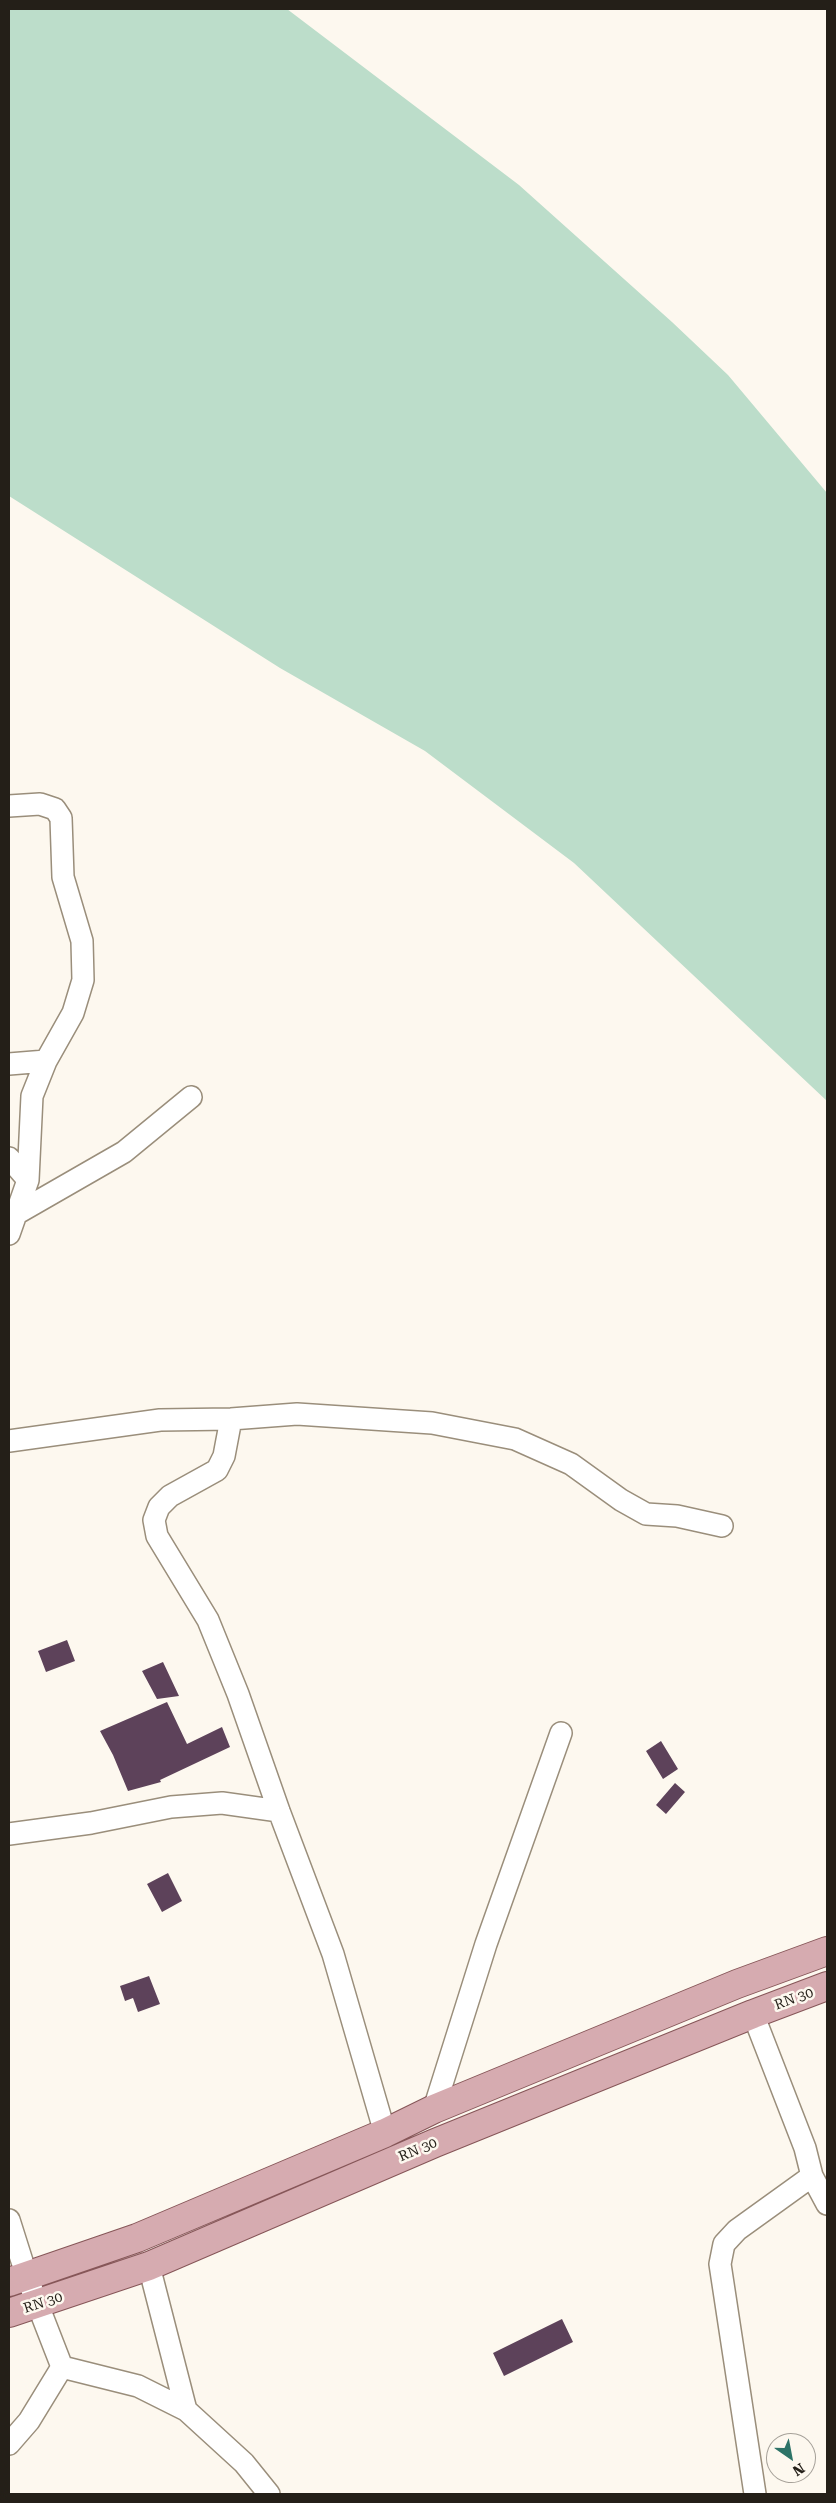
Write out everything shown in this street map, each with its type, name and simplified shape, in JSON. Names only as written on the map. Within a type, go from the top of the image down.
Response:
[{"type":"main road","name":"RN 30","points":[[18,2280],[137,2238],[385,2134],[434,2109],[737,1984],[827,1950]]},
{"type":"main road","name":"RN 30","points":[[9,2313],[38,2305],[149,2266],[426,2146],[827,1986]]},
{"type":"street","points":[[9,806],[40,804],[55,809],[62,818],[63,877],[82,941],[82,980],[73,1013],[46,1061],[32,1096],[28,1180],[9,1234]]},
{"type":"street","points":[[9,1064],[46,1061]]},
{"type":"street","points":[[16,1214],[124,1152],[191,1097]]},
{"type":"street","points":[[9,1158],[28,1180]]},
{"type":"street","points":[[9,1441],[160,1420],[230,1420],[297,1414],[432,1423],[515,1439],[571,1464],[621,1500],[646,1514],[677,1516],[722,1526]]},
{"type":"street","points":[[230,1420],[224,1456],[217,1470],[170,1496],[159,1507],[154,1520],[157,1536],[208,1620],[238,1694],[279,1811],[333,1954],[385,2134]]},
{"type":"street","points":[[434,2109],[486,1944],[561,1732]]},
{"type":"street","points":[[9,1834],[91,1823],[172,1806],[222,1803],[279,1811]]},
{"type":"street","points":[[753,2014],[805,2148],[812,2176],[827,2204]]},
{"type":"street","points":[[755,2494],[720,2264],[724,2244],[737,2230],[812,2176]]},
{"type":"street","points":[[9,2220],[18,2280],[38,2305],[62,2367]]},
{"type":"street","points":[[149,2266],[186,2410]]},
{"type":"street","points":[[62,2367],[138,2386],[186,2410],[244,2463],[269,2494]]},
{"type":"street","points":[[9,2444],[29,2422],[62,2367]]},
{"type":"green space","points":[[9,9],[287,9],[519,185],[672,322],[728,375],[827,493],[827,1101],[574,863],[425,751],[280,668],[9,496]]},
{"type":"building","points":[[67,1640],[75,1661],[46,1672],[38,1651]]},
{"type":"building","points":[[163,1662],[179,1696],[157,1699],[142,1671]]},
{"type":"building","points":[[167,1702],[187,1744],[222,1727],[230,1747],[160,1780],[161,1782],[128,1791],[113,1755],[100,1731]]},
{"type":"building","points":[[661,1741],[678,1769],[663,1779],[646,1751]]},
{"type":"building","points":[[675,1783],[685,1792],[666,1814],[656,1805]]},
{"type":"building","points":[[168,1873],[182,1901],[162,1912],[147,1884]]},
{"type":"building","points":[[149,1976],[160,2004],[138,2012],[133,1998],[125,2001],[120,1986]]},
{"type":"building","points":[[562,2319],[573,2342],[504,2376],[493,2353]]}]
